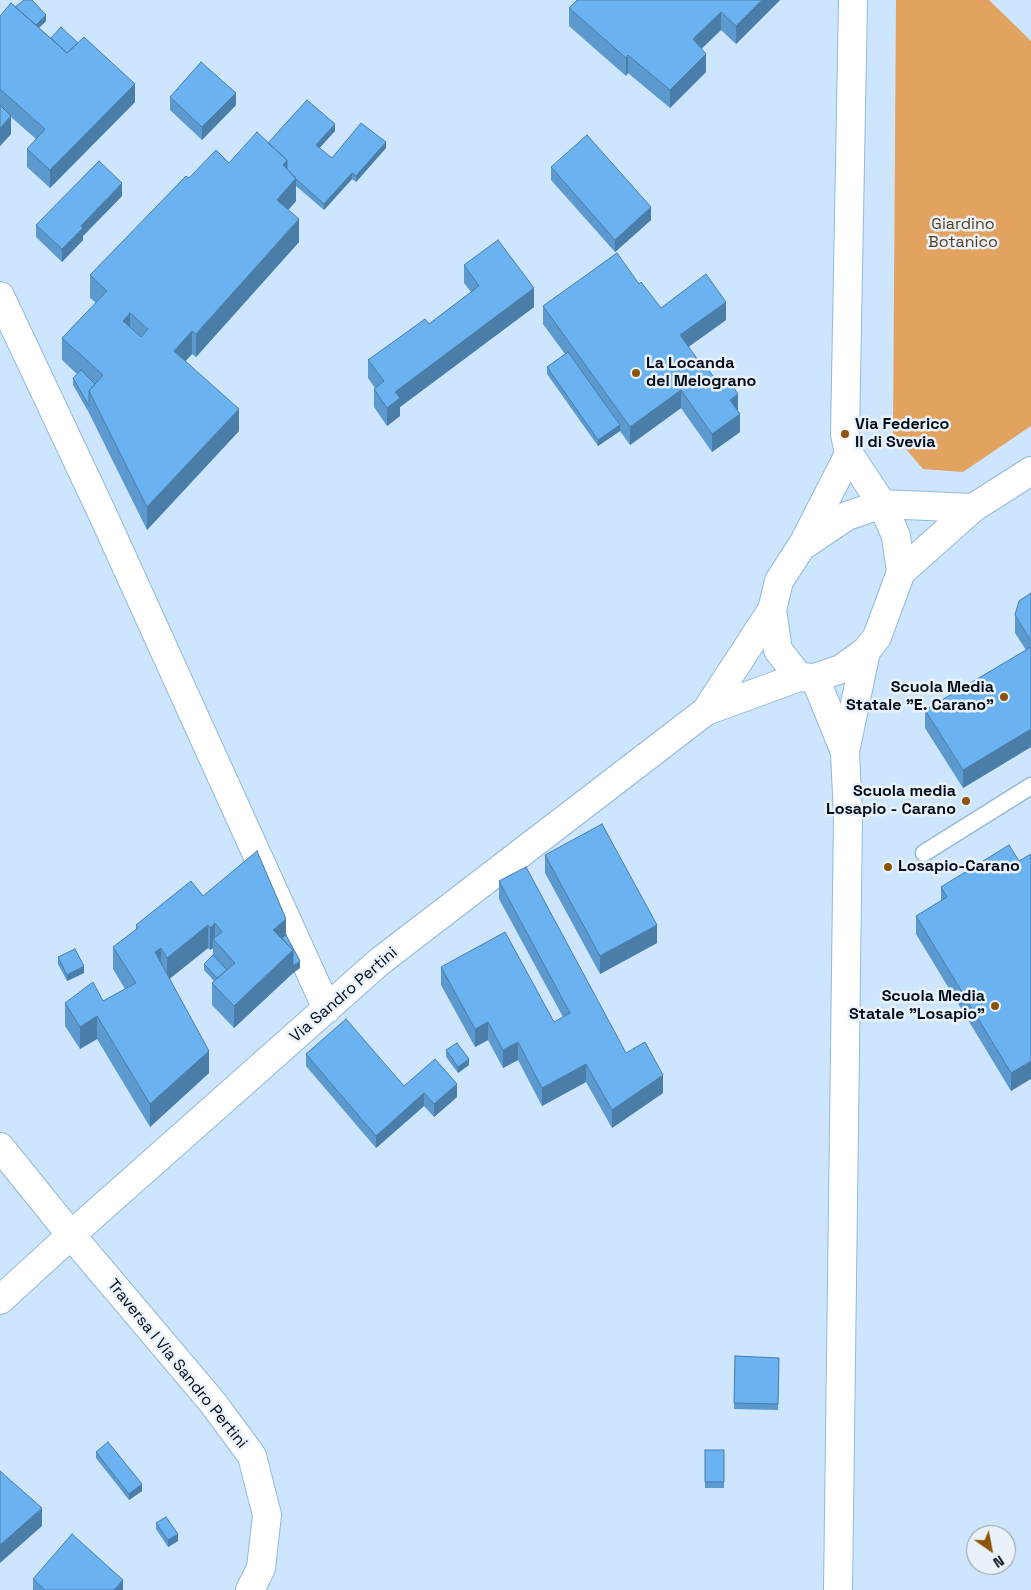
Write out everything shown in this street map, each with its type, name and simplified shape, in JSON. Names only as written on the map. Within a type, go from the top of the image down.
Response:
[{"type":"street","points":[[853,0],[845,434],[849,454],[882,504],[896,536],[901,572]]},
{"type":"street","points":[[0,296],[103,515],[327,1009]]},
{"type":"street","points":[[706,711],[772,610],[779,580],[801,547],[849,454]]},
{"type":"street","points":[[706,711],[807,677],[841,669],[866,650],[877,636],[901,572],[974,508],[1031,471]]},
{"type":"street","points":[[801,547],[847,516],[882,504],[974,508]]},
{"type":"street","points":[[772,610],[778,650],[807,677],[845,752]]},
{"type":"street","points":[[838,1590],[848,816],[845,752],[866,650]]},
{"type":"street","name":"Via Sandro Pertini","points":[[0,1300],[71,1234],[378,962],[706,711]]},
{"type":"street","name":"Traversa I Via Sandro Pertini","points":[[0,1147],[213,1403],[252,1456],[267,1515],[261,1568],[250,1590]]},
{"type":"lane","points":[[924,853],[1031,786]]},
{"type":"green space","name":"Giardino Botanico","points":[[896,0],[989,0],[1031,41],[1031,426],[963,472],[923,469],[893,434]]},
{"type":"building","points":[[24,0],[32,0],[46,15],[36,25],[15,7]]},
{"type":"building","points":[[577,0],[762,0],[736,26],[721,12],[693,39],[706,54],[670,90],[628,55],[626,58],[569,8]]},
{"type":"building","points":[[11,3],[67,53],[84,37],[135,84],[50,170],[27,149],[45,129],[0,89],[0,16]]},
{"type":"building","points":[[61,27],[78,43],[67,53],[51,38]]},
{"type":"building","points":[[201,62],[236,93],[202,127],[170,97]]},
{"type":"building","points":[[307,100],[335,124],[316,145],[332,158],[361,123],[386,142],[356,176],[352,173],[324,204],[296,179],[287,169],[287,160],[268,143]]},
{"type":"building","points":[[0,105],[11,116],[0,128]]},
{"type":"building","points":[[257,132],[287,160],[283,165],[296,178],[277,200],[299,219],[196,334],[192,331],[174,351],[239,409],[147,507],[89,391],[103,375],[62,338],[107,291],[90,275],[186,176],[189,178],[216,150],[229,163]],"holes":[[[130,313],[148,329],[141,337],[123,321]]]},
{"type":"building","points":[[587,135],[651,207],[615,240],[551,167]]},
{"type":"building","points":[[99,161],[122,183],[62,249],[36,225]]},
{"type":"building","points":[[498,240],[534,288],[395,392],[400,398],[387,408],[374,389],[384,381],[368,360],[425,319],[429,324],[479,286],[464,265]]},
{"type":"building","name":"La Locanda del Melograno","points":[[617,253],[639,284],[641,282],[661,308],[706,274],[726,302],[680,335],[706,371],[708,369],[721,387],[729,381],[738,394],[730,400],[740,414],[712,434],[681,390],[630,427],[543,306]]},
{"type":"building","points":[[568,352],[620,425],[598,440],[547,367]]},
{"type":"building","points":[[81,370],[95,384],[89,391],[89,406],[73,378]]},
{"type":"building","points":[[1031,593],[1031,641],[1015,615],[1019,601]]},
{"type":"building","name":"Scuola Media Statale \"E. Carano\"","points":[[1031,647],[1031,729],[963,770],[925,710]]},
{"type":"building","points":[[602,824],[657,925],[600,956],[545,855]]},
{"type":"building","name":"Scuola Media Statale \"Losapio\"","points":[[1009,845],[1019,861],[1031,854],[1031,1061],[1011,1073],[916,916],[947,897],[941,887]]},
{"type":"building","points":[[257,851],[286,919],[273,930],[293,950],[234,1006],[212,983],[235,963],[213,939],[222,932],[215,923],[210,928],[208,925],[167,958],[161,948],[155,952],[209,1051],[150,1104],[97,1016],[80,1027],[65,1003],[93,982],[103,1001],[136,983],[113,947],[138,928],[136,925],[191,881],[203,896]]},
{"type":"building","points":[[526,867],[626,1053],[645,1042],[663,1075],[612,1110],[586,1064],[542,1088],[518,1042],[503,1050],[488,1022],[475,1029],[441,967],[505,932],[554,1022],[570,1013],[499,881]]},
{"type":"building","points":[[286,935],[300,961],[293,966],[293,950],[282,938]]},
{"type":"building","points":[[75,949],[84,966],[67,975],[58,957]]},
{"type":"building","points":[[213,955],[227,970],[217,978],[204,964]]},
{"type":"building","points":[[346,1019],[404,1086],[435,1059],[457,1084],[434,1104],[424,1093],[376,1136],[306,1054]]},
{"type":"building","points":[[457,1043],[469,1059],[458,1067],[446,1050]]},
{"type":"building","points":[[735,1356],[779,1358],[778,1404],[734,1403]]},
{"type":"building","points":[[108,1442],[142,1484],[129,1494],[96,1452]]},
{"type":"building","points":[[705,1450],[724,1450],[724,1482],[705,1482]]},
{"type":"building","points":[[0,1471],[42,1508],[0,1545]]},
{"type":"building","points":[[166,1517],[178,1534],[168,1540],[156,1523]]},
{"type":"building","points":[[72,1534],[123,1580],[114,1590],[45,1590],[33,1579]]},
{"type":"place","name":"La Locanda del Melograno","points":[[636,373]]},
{"type":"place","name":"Via Federico II di Svevia","points":[[845,434]]},
{"type":"place","name":"Scuola Media Statale \"E. Carano\"","points":[[1004,697]]},
{"type":"place","name":"Scuola media Losapio - Carano","points":[[966,801]]},
{"type":"place","name":"Losapio-Carano","points":[[888,867]]},
{"type":"place","name":"Scuola Media Statale \"Losapio\"","points":[[995,1006]]}]
